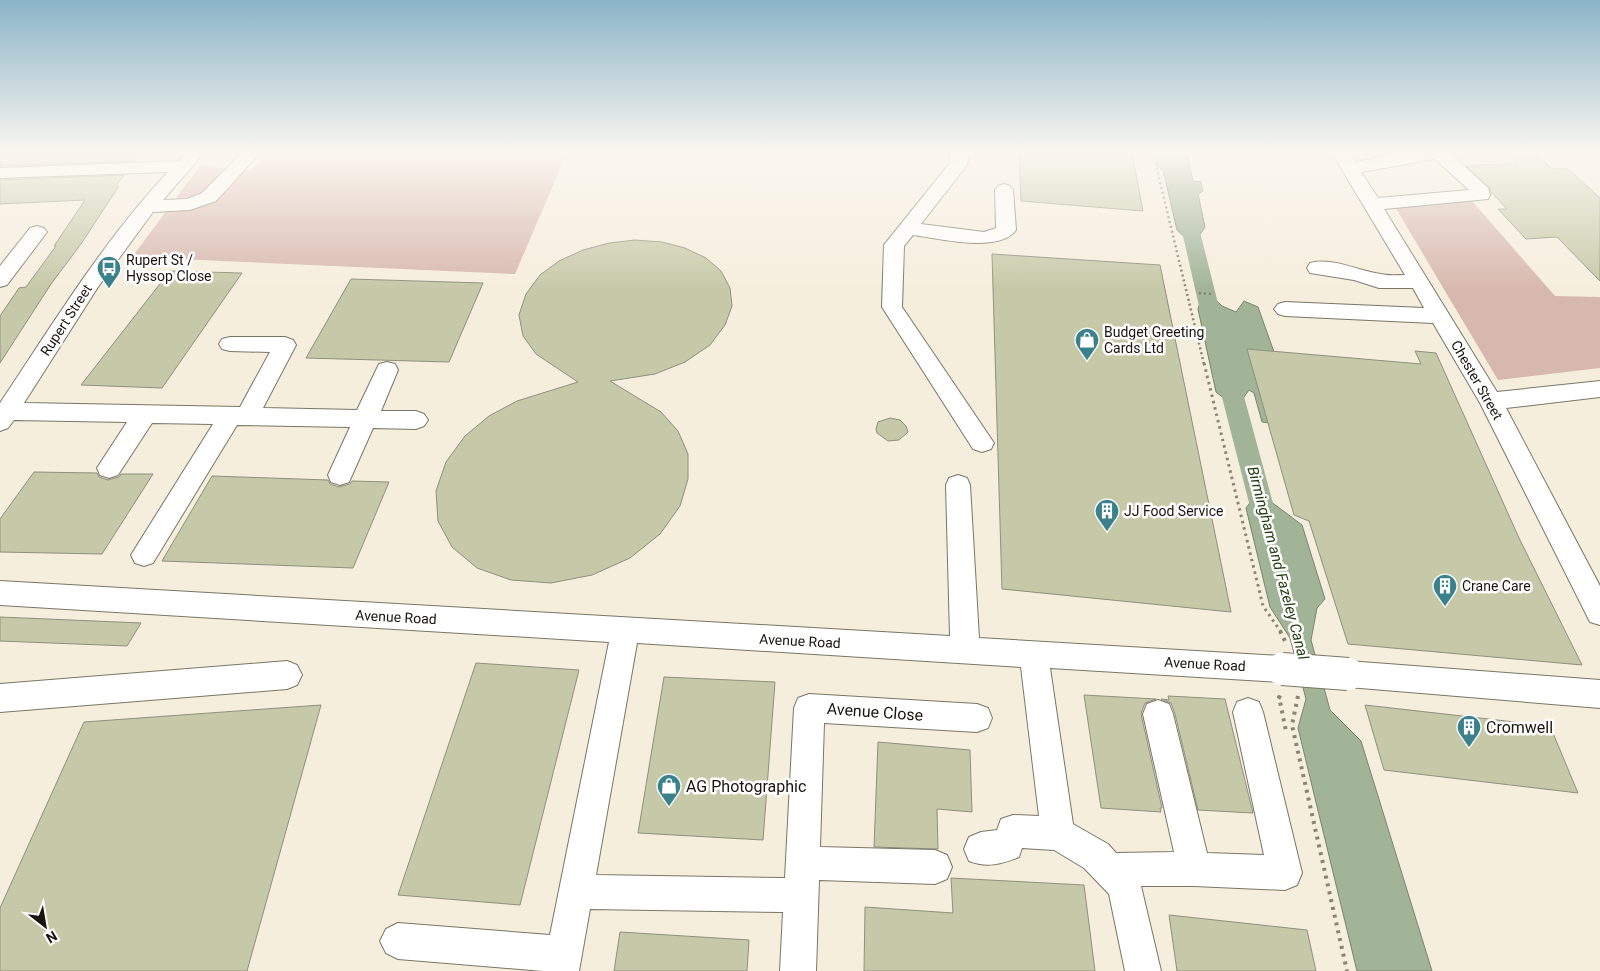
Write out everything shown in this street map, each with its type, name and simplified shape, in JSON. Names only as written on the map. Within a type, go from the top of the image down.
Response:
[{"type":"street","name":"Rupert Street","points":[[4,417],[92,282],[155,198]]},
{"type":"street","points":[[147,207],[190,204],[205,198]]},
{"type":"street","points":[[931,198],[894,245],[892,307],[982,443]]},
{"type":"street","points":[[908,228],[984,238],[998,236],[1006,230],[1004,198]]},
{"type":"street","name":"Chester Street","points":[[1369,198],[1491,401],[1600,613]]},
{"type":"street","points":[[1372,204],[1441,198]]},
{"type":"street","points":[[3,273],[37,232]]},
{"type":"street","points":[[1316,268],[1356,274],[1379,281],[1419,282]]},
{"type":"street","points":[[1285,309],[1440,316]]},
{"type":"street","points":[[144,555],[285,345],[230,344]]},
{"type":"street","points":[[340,475],[387,370]]},
{"type":"street","points":[[1491,401],[1600,389]]},
{"type":"street","points":[[4,417],[146,414],[416,420]]},
{"type":"street","points":[[109,468],[146,414]]},
{"type":"street","points":[[958,485],[965,651]]},
{"type":"street","name":"Avenue Road","points":[[0,593],[965,651],[1288,667],[1348,674],[1600,694]]},
{"type":"street","points":[[398,941],[563,963],[625,631]]},
{"type":"street","points":[[1034,654],[1058,834]]},
{"type":"street","points":[[0,698],[287,675]]},
{"type":"street","name":"Avenue Close","points":[[798,971],[809,708],[977,718]]},
{"type":"street","points":[[1109,870],[1285,873],[1248,712]]},
{"type":"street","points":[[1158,714],[1194,870]]},
{"type":"street","points":[[981,849],[1007,845],[1013,831],[1058,834],[1096,856],[1124,885],[1143,971]]},
{"type":"street","points":[[577,892],[802,879],[936,867]]},
{"type":"path","points":[[1164,198],[1264,606],[1283,635],[1288,667],[1298,698],[1292,725],[1347,971]]},
{"type":"path","points":[[1199,293],[1212,294]]},
{"type":"path","points":[[1289,699],[1279,697],[1286,731],[1292,725]]},
{"type":"shaded area","points":[[176,198],[548,198],[515,274],[132,257]]},
{"type":"shaded area","points":[[1472,201],[1555,296],[1600,297],[1600,368],[1498,380],[1395,207]]},
{"type":"water","points":[[1170,198],[1199,198],[1205,227],[1193,245],[1177,230]]},
{"type":"water","points":[[1204,289],[1222,306],[1236,312],[1244,301],[1258,307],[1274,352],[1270,423],[1262,422],[1254,393],[1249,390],[1236,408],[1216,392],[1198,309]]},
{"type":"water","points":[[1258,492],[1302,525],[1325,599],[1317,608],[1311,640],[1330,710],[1361,741],[1432,971],[1357,971],[1298,728],[1306,699],[1290,638],[1270,607],[1246,508]]},
{"type":"building","points":[[0,198],[111,198],[81,244],[51,284],[0,363],[0,316],[19,288],[26,287],[56,246],[54,246],[85,200],[0,204]]},
{"type":"building","points":[[1021,198],[1141,198],[1143,211],[1021,201]]},
{"type":"building","points":[[1497,198],[1600,198],[1600,281],[1557,237],[1526,239],[1498,209],[1507,209]]},
{"type":"building","points":[[635,240],[662,242],[685,248],[706,258],[721,271],[730,288],[732,306],[725,325],[710,345],[685,362],[655,374],[610,381],[661,412],[678,431],[688,454],[688,479],[680,506],[660,534],[630,558],[592,575],[551,583],[511,580],[477,568],[452,547],[438,521],[436,491],[446,462],[465,436],[489,416],[517,401],[578,382],[536,354],[523,336],[519,315],[526,294],[540,275],[559,261],[583,250],[609,243]]},
{"type":"building","points":[[992,254],[1160,265],[1231,612],[1002,589]]},
{"type":"building","points":[[170,271],[242,273],[162,388],[81,385]]},
{"type":"building","points":[[351,279],[483,283],[449,362],[306,358]]},
{"type":"building","points":[[1247,349],[1421,364],[1415,351],[1436,353],[1519,538],[1582,665],[1348,644],[1309,521],[1294,515]]},
{"type":"building","points":[[890,418],[900,420],[906,426],[908,432],[899,440],[888,441],[877,433],[878,422]]},
{"type":"building","points":[[34,472],[97,473],[99,477],[108,480],[119,477],[121,474],[153,474],[102,554],[0,552],[0,519]]},
{"type":"building","points":[[212,476],[328,480],[330,484],[339,487],[350,484],[352,481],[389,482],[353,568],[162,561]]},
{"type":"building","points":[[0,617],[141,623],[127,646],[0,641]]},
{"type":"building","points":[[476,663],[579,670],[520,905],[398,895]]},
{"type":"building","points":[[664,677],[775,682],[763,840],[638,833]]},
{"type":"building","points":[[1084,695],[1156,699],[1145,703],[1141,714],[1162,808],[1160,808],[1161,812],[1101,808]]},
{"type":"building","points":[[1168,696],[1225,699],[1253,813],[1198,810],[1175,714],[1171,703],[1161,699],[1169,700]]},
{"type":"building","points":[[321,705],[247,971],[0,971],[0,908],[84,722]]},
{"type":"building","name":"Cromwell","points":[[1365,705],[1550,726],[1578,793],[1384,770]]},
{"type":"building","points":[[878,742],[970,750],[972,812],[937,809],[938,849],[874,847]]},
{"type":"building","points":[[951,878],[1084,885],[1095,971],[864,971],[865,907],[953,913]]},
{"type":"building","points":[[1169,915],[1307,930],[1316,971],[1177,971]]},
{"type":"building","points":[[620,932],[749,940],[747,971],[614,971]]},
{"type":"waterway","name":"Birmingham and Fazeley Canal","points":[[1183,198],[1212,319]]},
{"type":"waterway","name":"Birmingham and Fazeley Canal","points":[[1228,378],[1266,522]]},
{"type":"place","name":"Rupert St / Hyssop Close","points":[[109,289]]},
{"type":"place","name":"Budget Greeting Cards Ltd","points":[[1087,361]]},
{"type":"place","name":"JJ Food Service","points":[[1107,532]]},
{"type":"place","name":"Crane Care","points":[[1445,607]]},
{"type":"place","name":"Cromwell","points":[[1469,748]]},
{"type":"place","name":"AG Photographic","points":[[669,807]]}]
